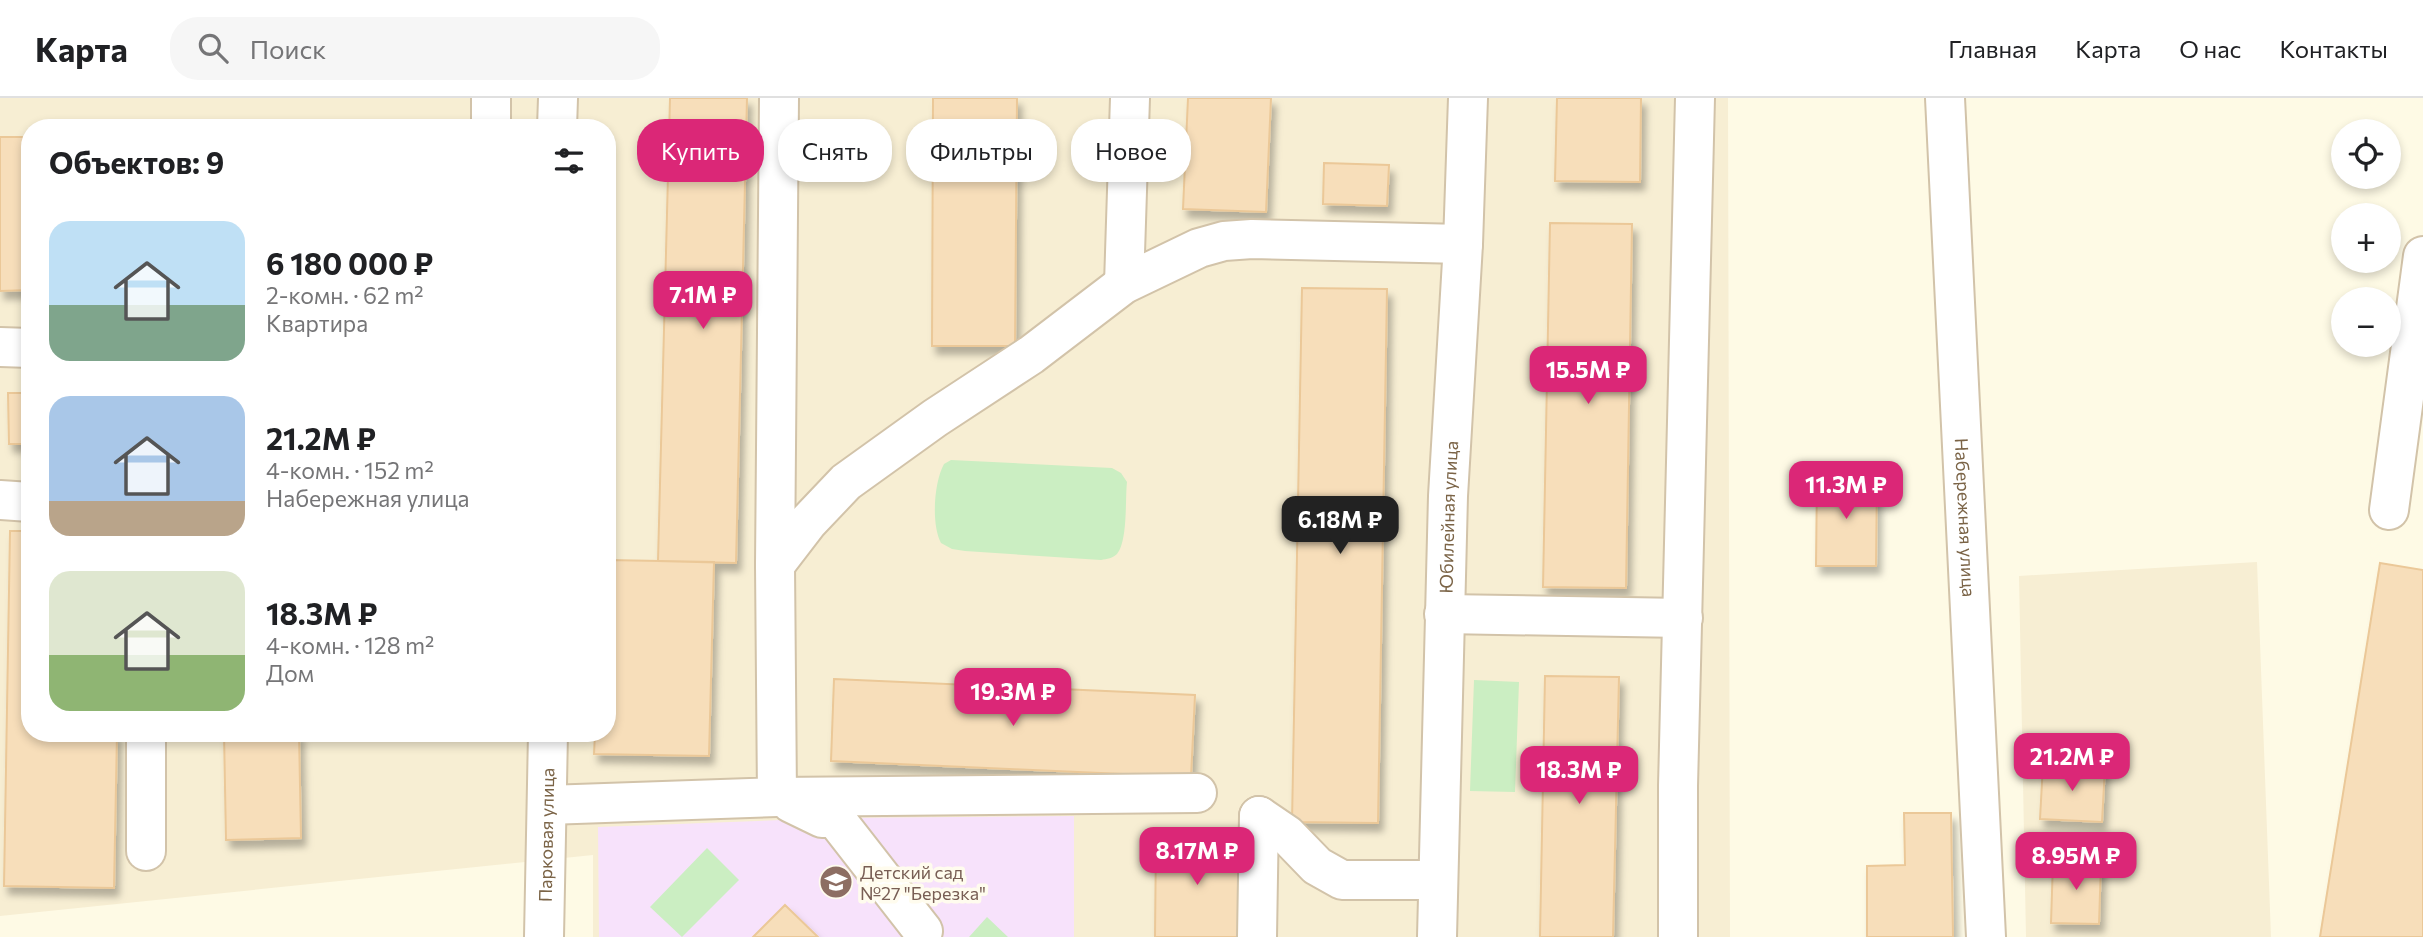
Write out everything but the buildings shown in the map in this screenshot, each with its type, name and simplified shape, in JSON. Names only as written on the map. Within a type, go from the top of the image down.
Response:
[{"type":"street","points":[[491,98],[491,119]]},
{"type":"street","points":[[557,119],[558,98]]},
{"type":"street","points":[[777,797],[775,565],[779,98]]},
{"type":"street","points":[[1124,284],[1130,98]]},
{"type":"street","name":"Юбилейная улица","points":[[1437,937],[1448,496],[1468,98]]},
{"type":"street","points":[[1678,937],[1678,786],[1695,98]]},
{"type":"street","name":"Набережная улица","points":[[1945,98],[1986,937]]},
{"type":"street","points":[[775,565],[808,522],[846,482],[934,418],[1031,355],[1124,284],[1199,248],[1224,241],[1252,239],[1462,244]]},
{"type":"street","points":[[2389,510],[2418,345],[2423,256]]},
{"type":"street","points":[[0,347],[21,348]]},
{"type":"street","points":[[0,500],[21,501]]},
{"type":"street","points":[[1444,614],[1683,618]]},
{"type":"street","points":[[146,742],[146,851]]},
{"type":"street","name":"Парковая улица","points":[[544,937],[548,742]]},
{"type":"street","points":[[547,805],[777,797],[1197,793]]},
{"type":"street","points":[[777,797],[822,818],[835,818],[923,931]]},
{"type":"street","points":[[1257,937],[1259,816],[1287,835],[1317,866],[1342,880],[1438,880]]},
{"type":"shaded area","points":[[0,98],[1728,98],[1730,937],[593,937],[593,855],[0,916]]},
{"type":"shaded area","points":[[2257,562],[2271,937],[2026,937],[2019,576]]},
{"type":"shaded area","name":"Детский сад №27 \"Березка\"","points":[[1074,816],[1074,937],[599,937],[598,827],[835,818]]},
{"type":"green space","points":[[951,460],[1112,468],[1121,473],[1127,482],[1121,548],[1114,556],[1101,560],[952,549],[941,543],[935,514],[936,492],[941,472],[944,464]]},
{"type":"green space","points":[[1474,680],[1519,682],[1515,792],[1470,791]]},
{"type":"green space","points":[[707,848],[739,880],[682,937],[650,907]]},
{"type":"green space","points":[[987,917],[1008,937],[969,937]]},
{"type":"place","name":"Детский сад №27 \"Березка\"","points":[[836,882]]}]
